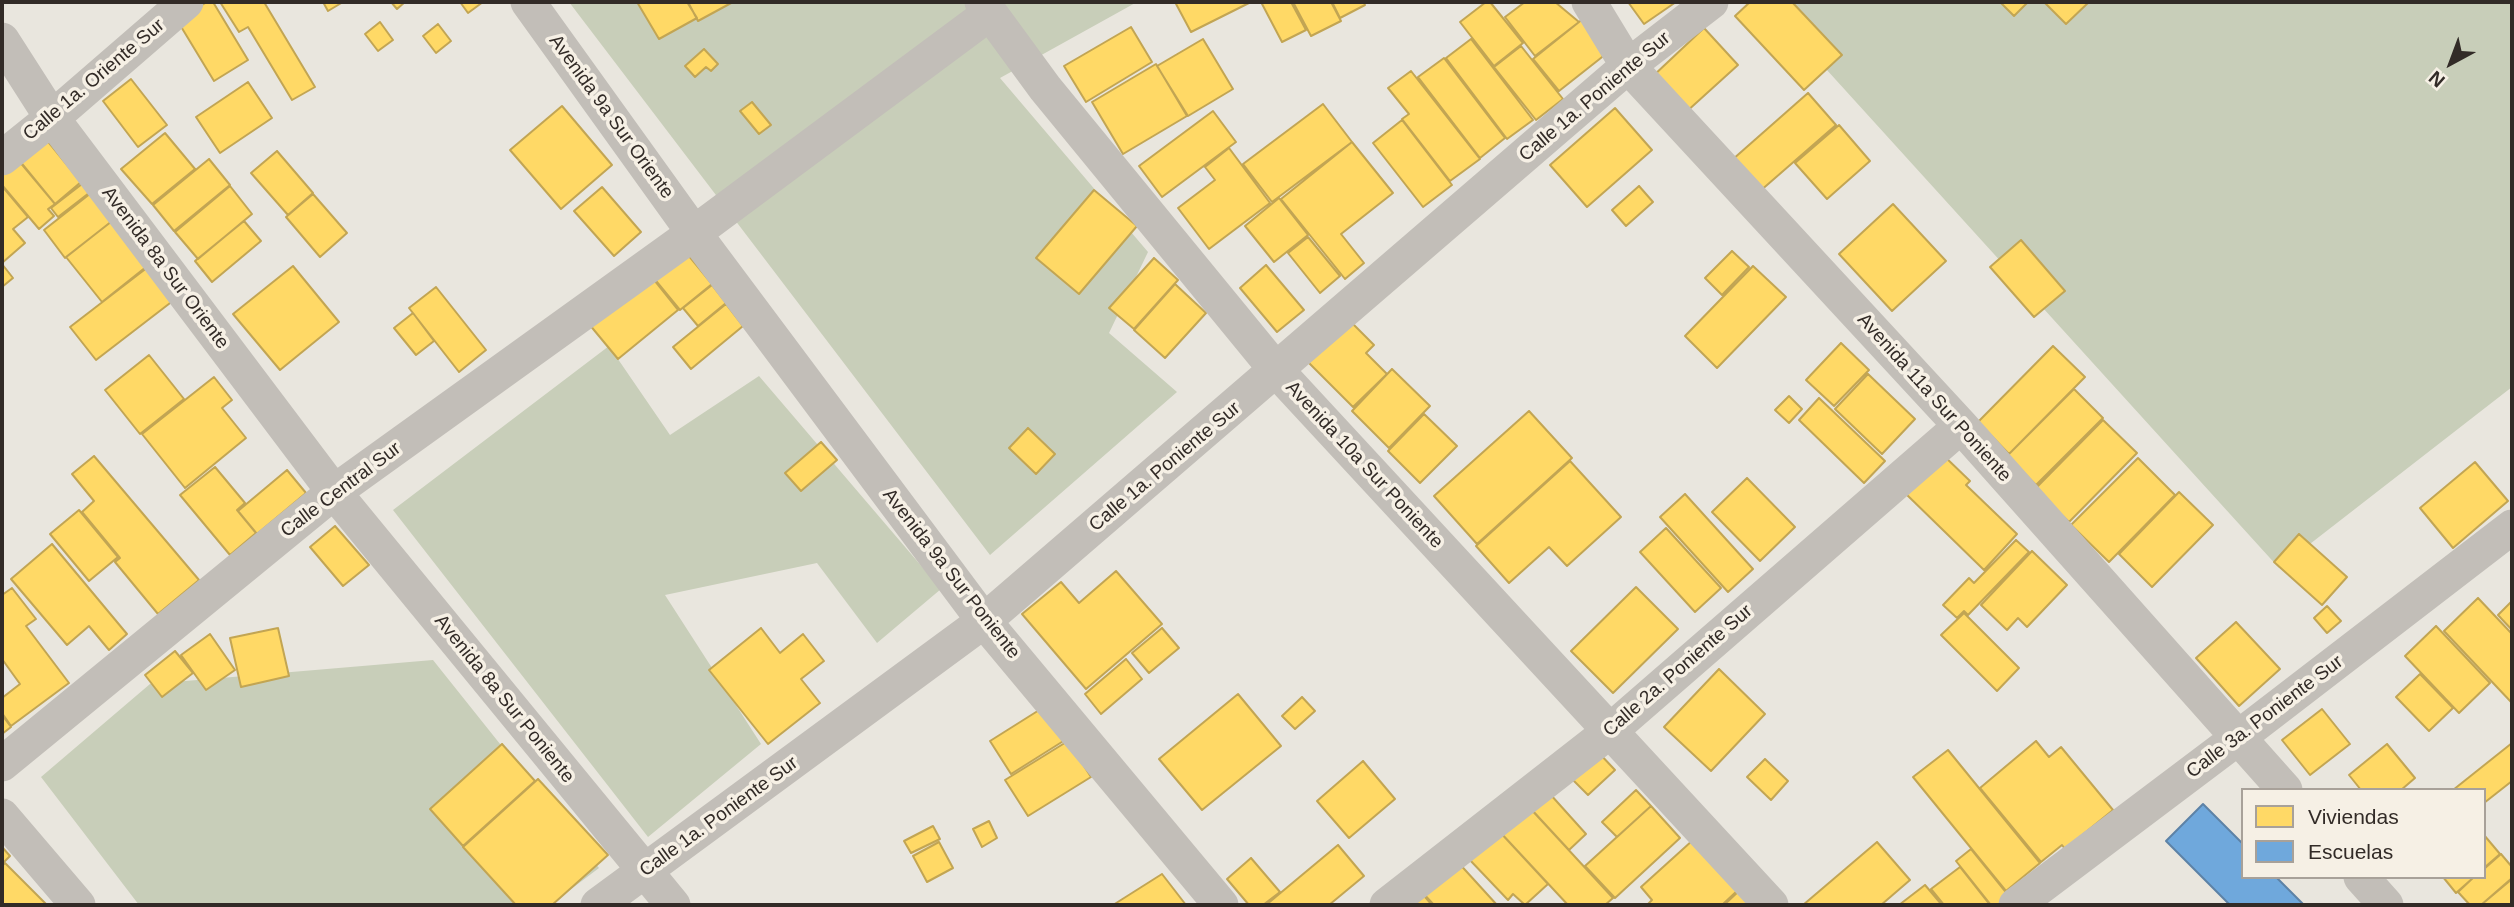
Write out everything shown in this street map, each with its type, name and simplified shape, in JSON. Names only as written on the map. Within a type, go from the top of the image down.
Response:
[{"type":"street","name":"Calle 1a. Oriente Sur","points":[[2,158],[186,2]]},
{"type":"street","name":"Avenida 9a Sur Oriente","points":[[527,2],[694,233]]},
{"type":"street","name":"Avenida 11a Sur Poniente","points":[[1589,2],[1628,66],[1961,426],[2283,788]]},
{"type":"street","name":"Calle 1a. Poniente Sur","points":[[598,905],[984,621],[1628,66],[1711,2]]},
{"type":"street","name":"Calle Central Sur","points":[[2,764],[334,492],[694,233],[986,7]]},
{"type":"street","name":"Avenida 10a Sur Poniente","points":[[986,7],[1045,88],[1277,371],[1771,905]]},
{"type":"street","name":"Avenida 8a Sur Oriente","points":[[2,40],[52,118],[334,492]]},
{"type":"street","name":"Avenida 9a Sur Poniente","points":[[694,233],[984,621],[1221,905]]},
{"type":"street","name":"Calle 2a. Poniente Sur","points":[[1387,905],[1610,731],[1961,426]]},
{"type":"street","name":"Avenida 8a Sur Poniente","points":[[334,492],[674,905]]},
{"type":"street","name":"Calle 3a. Poniente Sur","points":[[2016,905],[2512,527]]},
{"type":"street","points":[[2,816],[78,905]]},
{"type":"street","points":[[2363,879],[2386,905]]},
{"type":"green space","points":[[569,2],[1137,2],[1000,78],[1148,252],[1109,333],[1177,392],[990,555]]},
{"type":"green space","points":[[2512,2],[2512,387],[2279,568],[1767,4]]},
{"type":"green space","points":[[609,346],[670,435],[759,376],[941,589],[877,643],[817,563],[665,595],[761,744],[648,837],[393,510]]},
{"type":"green space","points":[[433,660],[599,868],[550,905],[139,905],[41,777],[150,684]]},
{"type":"building: Viviendas","points":[[207,2],[213,2],[248,60],[214,81],[177,20]]},
{"type":"building: Viviendas","points":[[220,2],[264,2],[315,87],[292,100],[248,27],[239,32]]},
{"type":"building: Viviendas","points":[[323,2],[343,2],[328,11]]},
{"type":"building: Viviendas","points":[[391,2],[405,2],[397,9]]},
{"type":"building: Viviendas","points":[[460,2],[483,2],[468,13]]},
{"type":"building: Viviendas","points":[[637,2],[687,2],[697,18],[659,39]]},
{"type":"building: Viviendas","points":[[688,2],[733,2],[698,21]]},
{"type":"building: Viviendas","points":[[1175,2],[1251,2],[1191,32]]},
{"type":"building: Viviendas","points":[[1261,2],[1291,2],[1306,30],[1282,42]]},
{"type":"building: Viviendas","points":[[1293,2],[1331,2],[1341,21],[1311,36]]},
{"type":"building: Viviendas","points":[[1332,2],[1363,2],[1365,5],[1340,18]]},
{"type":"building: Viviendas","points":[[1486,2],[1490,2],[1523,43],[1494,66],[1460,22]]},
{"type":"building: Viviendas","points":[[1525,2],[1555,2],[1579,22],[1535,56],[1505,17]]},
{"type":"building: Viviendas","points":[[1628,2],[1676,2],[1644,24]]},
{"type":"building: Viviendas","points":[[1750,2],[1792,2],[1842,55],[1804,90],[1735,16]]},
{"type":"building: Viviendas","points":[[2000,2],[2028,2],[2014,16]]},
{"type":"building: Viviendas","points":[[2044,2],[2089,2],[2066,24]]},
{"type":"building: Viviendas","points":[[1584,18],[1611,50],[1559,91],[1533,59]]},
{"type":"building: Viviendas","points":[[380,22],[393,40],[378,51],[365,34]]},
{"type":"building: Viviendas","points":[[438,24],[451,41],[436,53],[423,36]]},
{"type":"building: Viviendas","points":[[1131,27],[1152,62],[1086,102],[1064,66]]},
{"type":"building: Viviendas","points":[[1704,28],[1738,65],[1685,113],[1652,77]]},
{"type":"building: Viviendas","points":[[1203,39],[1233,89],[1188,116],[1157,66]]},
{"type":"building: Viviendas","points":[[1471,39],[1533,120],[1507,139],[1446,58]]},
{"type":"building: Viviendas","points":[[1521,46],[1563,99],[1536,120],[1494,67]]},
{"type":"building: Viviendas","points":[[704,49],[718,64],[711,71],[706,67],[695,77],[685,66]]},
{"type":"building: Viviendas","points":[[1444,58],[1505,138],[1480,158],[1418,77]]},
{"type":"building: Viviendas","points":[[1156,64],[1187,116],[1123,154],[1092,102]]},
{"type":"building: Viviendas","points":[[1411,71],[1480,159],[1450,181],[1402,119],[1409,114],[1388,88]]},
{"type":"building: Viviendas","points":[[131,79],[167,125],[138,147],[103,101]]},
{"type":"building: Viviendas","points":[[248,82],[272,118],[220,153],[196,117]]},
{"type":"building: Viviendas","points":[[1808,93],[1836,125],[1759,192],[1732,160]]},
{"type":"building: Viviendas","points":[[752,102],[771,125],[759,134],[740,111]]},
{"type":"building: Viviendas","points":[[1323,104],[1352,142],[1272,202],[1243,164]]},
{"type":"building: Viviendas","points":[[562,106],[612,165],[561,209],[510,150]]},
{"type":"building: Viviendas","points":[[1615,108],[1652,150],[1587,207],[1550,165]]},
{"type":"building: Viviendas","points":[[1213,111],[1236,142],[1162,197],[1139,166]]},
{"type":"building: Viviendas","points":[[1402,120],[1452,185],[1423,207],[1373,143]]},
{"type":"building: Viviendas","points":[[1839,125],[1870,161],[1827,199],[1795,163]]},
{"type":"building: Viviendas","points":[[41,133],[81,182],[55,204],[14,154]]},
{"type":"building: Viviendas","points":[[165,133],[195,169],[152,204],[121,169]]},
{"type":"building: Viviendas","points":[[1352,142],[1393,193],[1341,234],[1364,263],[1345,279],[1281,199]]},
{"type":"building: Viviendas","points":[[1229,148],[1270,203],[1209,249],[1178,208],[1215,180],[1205,167]]},
{"type":"building: Viviendas","points":[[277,151],[313,193],[288,215],[251,173]]},
{"type":"building: Viviendas","points":[[14,155],[55,204],[48,209],[54,216],[39,229],[2,185],[2,166]]},
{"type":"building: Viviendas","points":[[209,159],[230,185],[174,231],[153,205]]},
{"type":"building: Viviendas","points":[[82,184],[89,193],[58,217],[51,208]]},
{"type":"building: Viviendas","points":[[2,186],[28,217],[13,229],[25,243],[2,263]]},
{"type":"building: Viviendas","points":[[230,186],[252,214],[198,259],[175,232]]},
{"type":"building: Viviendas","points":[[1639,186],[1653,202],[1626,226],[1612,210]]},
{"type":"building: Viviendas","points":[[602,187],[641,232],[614,256],[574,211]]},
{"type":"building: Viviendas","points":[[1094,190],[1137,226],[1079,294],[1036,258]]},
{"type":"building: Viviendas","points":[[91,193],[112,221],[65,258],[44,230]]},
{"type":"building: Viviendas","points":[[313,194],[347,233],[320,257],[286,217]]},
{"type":"building: Viviendas","points":[[1279,198],[1308,235],[1274,262],[1245,226]]},
{"type":"building: Viviendas","points":[[1893,204],[1946,261],[1892,311],[1839,254]]},
{"type":"building: Viviendas","points":[[116,218],[151,263],[102,302],[66,257]]},
{"type":"building: Viviendas","points":[[244,221],[261,241],[212,282],[195,261]]},
{"type":"building: Viviendas","points":[[1308,237],[1340,276],[1320,293],[1288,253]]},
{"type":"building: Viviendas","points":[[2021,240],[2065,291],[2034,317],[1990,267]]},
{"type":"building: Viviendas","points":[[684,250],[712,284],[680,310],[652,276]]},
{"type":"building: Viviendas","points":[[1732,251],[1749,267],[1722,295],[1705,278]]},
{"type":"building: Viviendas","points":[[1154,258],[1178,280],[1134,329],[1109,308]]},
{"type":"building: Viviendas","points":[[2,264],[13,278],[2,287]]},
{"type":"building: Viviendas","points":[[1266,265],[1304,310],[1277,332],[1240,288]]},
{"type":"building: Viviendas","points":[[293,266],[339,322],[280,370],[233,314]]},
{"type":"building: Viviendas","points":[[1753,266],[1786,297],[1717,368],[1685,336]]},
{"type":"building: Viviendas","points":[[148,267],[174,300],[96,360],[70,327]]},
{"type":"building: Viviendas","points":[[650,275],[678,310],[618,359],[589,324]]},
{"type":"building: Viviendas","points":[[1175,284],[1206,313],[1165,358],[1134,330]]},
{"type":"building: Viviendas","points":[[712,285],[726,303],[698,326],[683,308]]},
{"type":"building: Viviendas","points":[[436,287],[486,350],[459,372],[409,308]]},
{"type":"building: Viviendas","points":[[726,304],[743,326],[691,369],[673,347]]},
{"type":"building: Viviendas","points":[[413,313],[434,341],[416,355],[394,328]]},
{"type":"building: Viviendas","points":[[1349,320],[1374,345],[1366,353],[1387,374],[1353,407],[1307,361]]},
{"type":"building: Viviendas","points":[[1841,343],[1869,370],[1834,406],[1806,380]]},
{"type":"building: Viviendas","points":[[2053,346],[2085,377],[2009,454],[1978,422]]},
{"type":"building: Viviendas","points":[[149,355],[184,399],[140,434],[105,390]]},
{"type":"building: Viviendas","points":[[1392,369],[1430,406],[1389,448],[1352,411]]},
{"type":"building: Viviendas","points":[[1868,374],[1915,419],[1882,454],[1835,409]]},
{"type":"building: Viviendas","points":[[214,377],[232,400],[222,408],[246,438],[185,488],[142,434]]},
{"type":"building: Viviendas","points":[[2074,389],[2103,418],[2036,485],[2007,456]]},
{"type":"building: Viviendas","points":[[1789,396],[1802,409],[1789,423],[1775,410]]},
{"type":"building: Viviendas","points":[[1819,398],[1885,461],[1864,483],[1799,420]]},
{"type":"building: Viviendas","points":[[1529,411],[1572,458],[1477,544],[1434,496]]},
{"type":"building: Viviendas","points":[[1424,414],[1457,446],[1420,483],[1388,451]]},
{"type":"building: Viviendas","points":[[2103,420],[2137,453],[2069,522],[2035,489]]},
{"type":"building: Viviendas","points":[[1028,428],[1055,454],[1036,474],[1009,448]]},
{"type":"building: Viviendas","points":[[821,442],[837,460],[801,491],[785,473]]},
{"type":"building: Viviendas","points":[[1942,454],[1970,481],[1966,485],[2017,534],[1984,570],[1905,493]]},
{"type":"building: Viviendas","points":[[94,456],[199,580],[158,614],[115,562],[120,558],[82,512],[94,501],[72,474]]},
{"type":"building: Viviendas","points":[[2138,458],[2175,495],[2109,562],[2071,525]]},
{"type":"building: Viviendas","points":[[1570,461],[1621,517],[1567,566],[1549,547],[1509,583],[1476,546]]},
{"type":"building: Viviendas","points":[[2475,462],[2508,501],[2453,548],[2420,508]]},
{"type":"building: Viviendas","points":[[215,467],[245,503],[237,510],[256,533],[230,555],[180,495]]},
{"type":"building: Viviendas","points":[[287,470],[306,493],[257,534],[238,511]]},
{"type":"building: Viviendas","points":[[1747,478],[1795,527],[1760,561],[1712,512]]},
{"type":"building: Viviendas","points":[[2179,492],[2213,525],[2152,587],[2119,554]]},
{"type":"building: Viviendas","points":[[1685,494],[1753,569],[1728,592],[1660,517]]},
{"type":"building: Viviendas","points":[[79,510],[118,557],[89,581],[50,534]]},
{"type":"building: Viviendas","points":[[335,526],[369,565],[343,586],[310,547]]},
{"type":"building: Viviendas","points":[[1666,528],[1721,588],[1695,612],[1640,552]]},
{"type":"building: Viviendas","points":[[2299,534],[2347,577],[2322,605],[2274,562]]},
{"type":"building: Viviendas","points":[[2016,540],[2029,552],[1968,615],[1964,611],[1957,618],[1943,605],[1969,578],[1974,583]]},
{"type":"building: Viviendas","points":[[52,544],[127,634],[109,650],[89,626],[67,645],[11,579]]},
{"type":"building: Viviendas","points":[[2032,551],[2067,585],[2027,627],[2018,618],[2007,630],[1981,605]]},
{"type":"building: Viviendas","points":[[1116,571],[1162,624],[1086,689],[1022,614],[1061,582],[1079,603]]},
{"type":"building: Viviendas","points":[[1636,587],[1678,629],[1613,693],[1571,651]]},
{"type":"building: Viviendas","points":[[12,588],[36,619],[26,626],[69,683],[11,726],[2,713],[2,698],[20,684],[2,659],[2,595]]},
{"type":"building: Viviendas","points":[[2478,598],[2512,634],[2512,703],[2444,631]]},
{"type":"building: Viviendas","points":[[2512,601],[2512,630],[2498,615]]},
{"type":"building: Viviendas","points":[[2327,606],[2341,621],[2327,633],[2314,618]]},
{"type":"building: Viviendas","points":[[1964,613],[2019,668],[1997,691],[1941,635]]},
{"type":"building: Viviendas","points":[[2236,622],[2280,669],[2239,706],[2196,658]]},
{"type":"building: Viviendas","points":[[2436,626],[2490,683],[2459,713],[2405,656]]},
{"type":"building: Viviendas","points":[[278,628],[289,676],[241,687],[230,638]]},
{"type":"building: Viviendas","points":[[761,628],[780,653],[803,634],[824,661],[801,679],[820,703],[768,744],[709,670]]},
{"type":"building: Viviendas","points":[[1162,628],[1179,648],[1149,673],[1132,653]]},
{"type":"building: Viviendas","points":[[210,634],[235,670],[206,690],[181,655]]},
{"type":"building: Viviendas","points":[[175,651],[193,673],[162,697],[145,675]]},
{"type":"building: Viviendas","points":[[1126,659],[1142,679],[1101,714],[1085,694]]},
{"type":"building: Viviendas","points":[[1719,669],[1765,714],[1711,771],[1664,727]]},
{"type":"building: Viviendas","points":[[2420,674],[2453,708],[2429,731],[2396,697]]},
{"type":"building: Viviendas","points":[[1238,694],[1281,746],[1202,810],[1159,759]]},
{"type":"building: Viviendas","points":[[1302,697],[1315,711],[1295,729],[1282,716]]},
{"type":"building: Viviendas","points":[[1044,707],[1065,740],[1011,774],[990,741]]},
{"type":"building: Viviendas","points":[[2322,709],[2350,744],[2310,775],[2282,740]]},
{"type":"building: Viviendas","points":[[2,715],[11,727],[2,734]]},
{"type":"building: Viviendas","points":[[1068,741],[1091,777],[1028,816],[1005,780]]},
{"type":"building: Viviendas","points":[[2036,741],[2049,757],[2061,747],[2113,810],[2065,849],[2062,845],[2041,862],[1980,788]]},
{"type":"building: Viviendas","points":[[2512,743],[2512,781],[2486,801],[2486,788],[2456,788]]},
{"type":"building: Viviendas","points":[[502,744],[535,781],[463,846],[430,809]]},
{"type":"building: Viviendas","points":[[2387,744],[2415,778],[2403,788],[2359,788],[2349,775]]},
{"type":"building: Viviendas","points":[[1948,750],[2040,863],[2006,891],[1913,777]]},
{"type":"building: Viviendas","points":[[1598,752],[1615,770],[1588,795],[1570,777]]},
{"type":"building: Viviendas","points":[[1765,759],[1788,781],[1771,800],[1747,777]]},
{"type":"building: Viviendas","points":[[1363,761],[1395,799],[1349,838],[1317,801]]},
{"type":"building: Viviendas","points":[[538,779],[608,855],[552,905],[516,905],[463,847]]},
{"type":"building: Viviendas","points":[[1636,790],[1651,806],[1617,837],[1602,822]]},
{"type":"building: Viviendas","points":[[1550,794],[1586,834],[1569,850],[1532,810]]},
{"type":"building: Viviendas","points":[[1528,806],[1613,898],[1605,905],[1568,905],[1500,832]]},
{"type":"building: Viviendas","points":[[1651,806],[1680,838],[1615,898],[1585,866]]},
{"type":"building: Viviendas","points":[[989,821],[997,838],[982,847],[973,829]]},
{"type":"building: Viviendas","points":[[933,826],[940,839],[911,853],[904,841]]},
{"type":"building: Viviendas","points":[[1498,830],[1548,884],[1525,905],[1513,894],[1508,900],[1468,858]]},
{"type":"building: Viviendas","points":[[2486,837],[2500,854],[2486,866]]},
{"type":"building: Viviendas","points":[[1693,840],[1738,890],[1722,905],[1647,905],[1652,900],[1641,887]]},
{"type":"building: Viviendas","points":[[939,842],[953,868],[927,882],[913,856]]},
{"type":"building: Viviendas","points":[[1877,842],[1910,880],[1881,905],[1803,905]]},
{"type":"building: Viviendas","points":[[1338,845],[1364,876],[1329,905],[1266,905]]},
{"type":"building: Viviendas","points":[[2,847],[10,856],[2,864]]},
{"type":"building: Viviendas","points":[[1971,849],[2009,896],[1998,905],[1991,905],[1956,861]]},
{"type":"building: Viviendas","points":[[2501,854],[2512,867],[2512,878],[2481,905],[2470,905],[2458,892],[2472,879],[2486,879],[2486,867]]},
{"type":"building: Viviendas","points":[[1251,858],[1280,892],[1263,905],[1249,905],[1227,879]]},
{"type":"building: Viviendas","points":[[1456,860],[1497,905],[1434,905],[1421,891]]},
{"type":"building: Viviendas","points":[[5,863],[47,905],[2,905],[2,866]]},
{"type":"building: Viviendas","points":[[1960,867],[1990,905],[1944,905],[1931,889]]},
{"type":"building: Viviendas","points":[[1162,874],[1186,905],[1113,905]]},
{"type":"building: Viviendas","points":[[2445,879],[2472,879],[2456,893]]},
{"type":"building: Viviendas","points":[[2512,879],[2512,905],[2481,905]]},
{"type":"building: Viviendas","points":[[1925,885],[1942,905],[1899,905]]},
{"type":"building: Viviendas","points":[[1740,890],[1754,905],[1724,905]]},
{"type":"building: Viviendas","points":[[1420,891],[1432,905],[1404,905]]},
{"type":"building: Escuelas","points":[[2203,804],[2241,842],[2241,879],[2278,879],[2304,905],[2230,905],[2166,841]]}]
